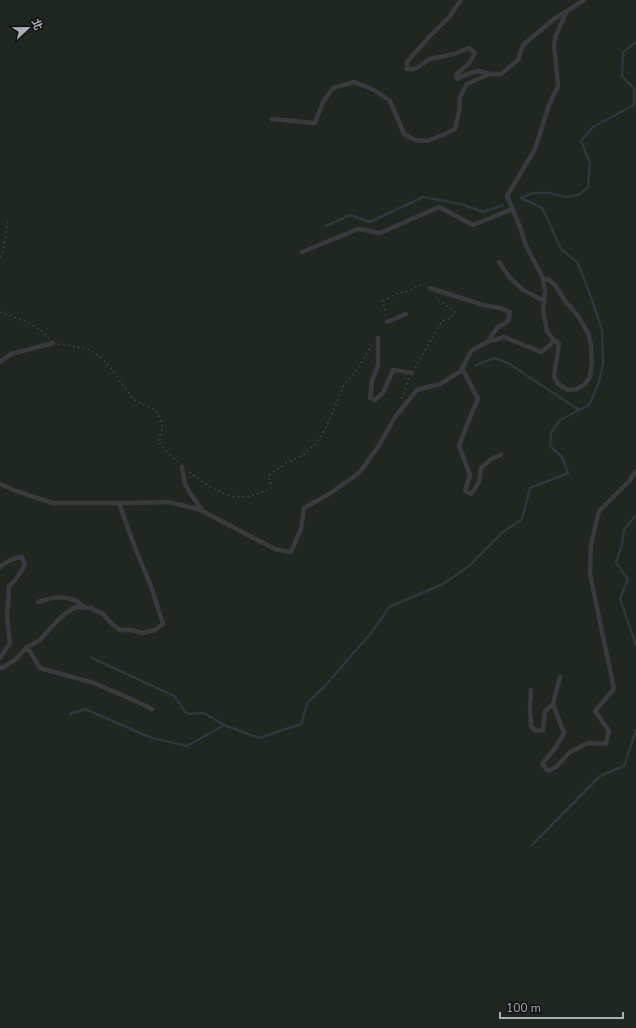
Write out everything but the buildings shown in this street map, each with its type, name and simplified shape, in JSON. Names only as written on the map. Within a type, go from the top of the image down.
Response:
[{"type":"lane","points":[[461,0],[450,16],[407,62],[407,69],[415,68],[430,59],[454,54],[469,48],[475,52],[470,62],[456,75],[457,79],[478,71],[491,74],[501,74],[518,60],[523,45],[554,19],[584,0]]},
{"type":"lane","points":[[543,281],[548,279],[555,286],[578,316],[588,333],[591,345],[592,361],[590,377],[584,385],[576,390],[568,390],[558,384],[554,376],[559,344],[547,331],[543,311],[545,292],[543,281],[543,278],[526,246],[507,196],[535,149],[549,105],[558,86],[554,45],[556,35],[567,11]]},
{"type":"lane","points":[[272,119],[315,123],[323,102],[333,88],[354,82],[374,90],[390,100],[404,134],[415,140],[426,141],[455,129],[459,112],[460,97],[467,84],[491,74]]},
{"type":"lane","points":[[302,252],[358,229],[380,233],[439,207],[473,225],[513,209]]},
{"type":"lane","points":[[499,262],[510,278],[523,290],[544,301]]},
{"type":"lane","points":[[430,288],[510,312],[508,321],[497,328],[487,342]]},
{"type":"lane","points":[[387,322],[406,314]]},
{"type":"lane","points":[[378,338],[378,365],[372,381],[370,398],[375,400],[383,393],[394,370],[412,373]]},
{"type":"lane","points":[[0,484],[52,503],[168,502],[198,509],[275,549],[291,552],[301,529],[304,508],[329,494],[359,473],[378,447],[395,417],[417,390],[440,384],[461,371],[472,351],[487,342],[504,338],[541,352],[551,344],[553,339]]},
{"type":"lane","points":[[0,362],[11,354],[53,343]]},
{"type":"lane","points":[[462,368],[478,399],[459,446],[470,475],[465,491],[471,494],[479,482],[481,468],[492,459],[501,455]]},
{"type":"lane","points":[[182,467],[185,484],[190,494],[203,511]]},
{"type":"lane","points":[[553,704],[564,733],[556,747],[542,764],[548,771],[556,767],[570,752],[588,744],[606,744],[609,731],[595,711],[614,689],[590,574],[591,544],[599,511],[630,480],[636,470]]},
{"type":"lane","points":[[0,667],[2,668],[16,659],[27,647],[40,640],[66,613],[76,607],[91,608],[103,614],[120,630],[132,630],[142,633],[155,630],[163,624],[152,589],[118,503]]},
{"type":"lane","points":[[0,567],[6,561],[22,557],[25,565],[16,579],[9,586],[7,617],[10,643],[0,658]]},
{"type":"lane","points":[[38,602],[61,597],[75,600],[85,608]]},
{"type":"lane","points":[[27,647],[40,668],[94,683],[152,709]]},
{"type":"lane","points":[[531,690],[531,726],[536,731],[543,730],[545,711],[553,704],[560,677]]},
{"type":"path","points":[[0,257],[3,253],[8,219]]},
{"type":"path","points":[[387,322],[383,302],[396,294],[411,290],[422,284],[430,288],[437,300],[455,311],[451,318],[442,321],[422,354],[407,383],[402,397],[404,407]]},
{"type":"path","points":[[0,312],[31,324],[42,331],[53,343],[85,348],[99,355],[134,400],[156,410],[163,426],[158,442],[182,467],[211,489],[239,497],[252,496],[272,488],[268,476],[286,463],[305,454],[317,442],[326,428],[344,385],[354,374],[367,352],[378,338]]},
{"type":"shaded area","points":[[0,0],[636,0],[636,1028],[0,1028]]},
{"type":"waterway","points":[[70,714],[85,709],[152,738],[187,746],[224,725],[259,738],[301,724],[308,702],[324,687],[370,634],[389,607],[443,584],[469,566],[503,532],[522,519],[530,488],[568,473],[562,457],[550,446],[551,433],[560,420],[589,405],[599,382],[603,364],[602,330],[577,262],[561,249],[542,208],[521,198],[533,193],[549,193],[567,197],[580,194],[588,187],[590,163],[581,141],[593,127],[634,105],[634,89],[622,76],[623,52],[636,42]]},
{"type":"waterway","points":[[326,226],[350,215],[370,222],[423,197],[461,204],[483,212],[503,205]]},
{"type":"waterway","points":[[476,365],[495,358],[508,363],[579,410]]},
{"type":"waterway","points":[[636,515],[624,530],[622,544],[616,563],[628,579],[620,599],[636,645]]},
{"type":"waterway","points":[[92,658],[174,696],[187,714],[204,713],[224,725]]},
{"type":"waterway","points":[[532,845],[600,776],[624,766],[636,730]]}]
